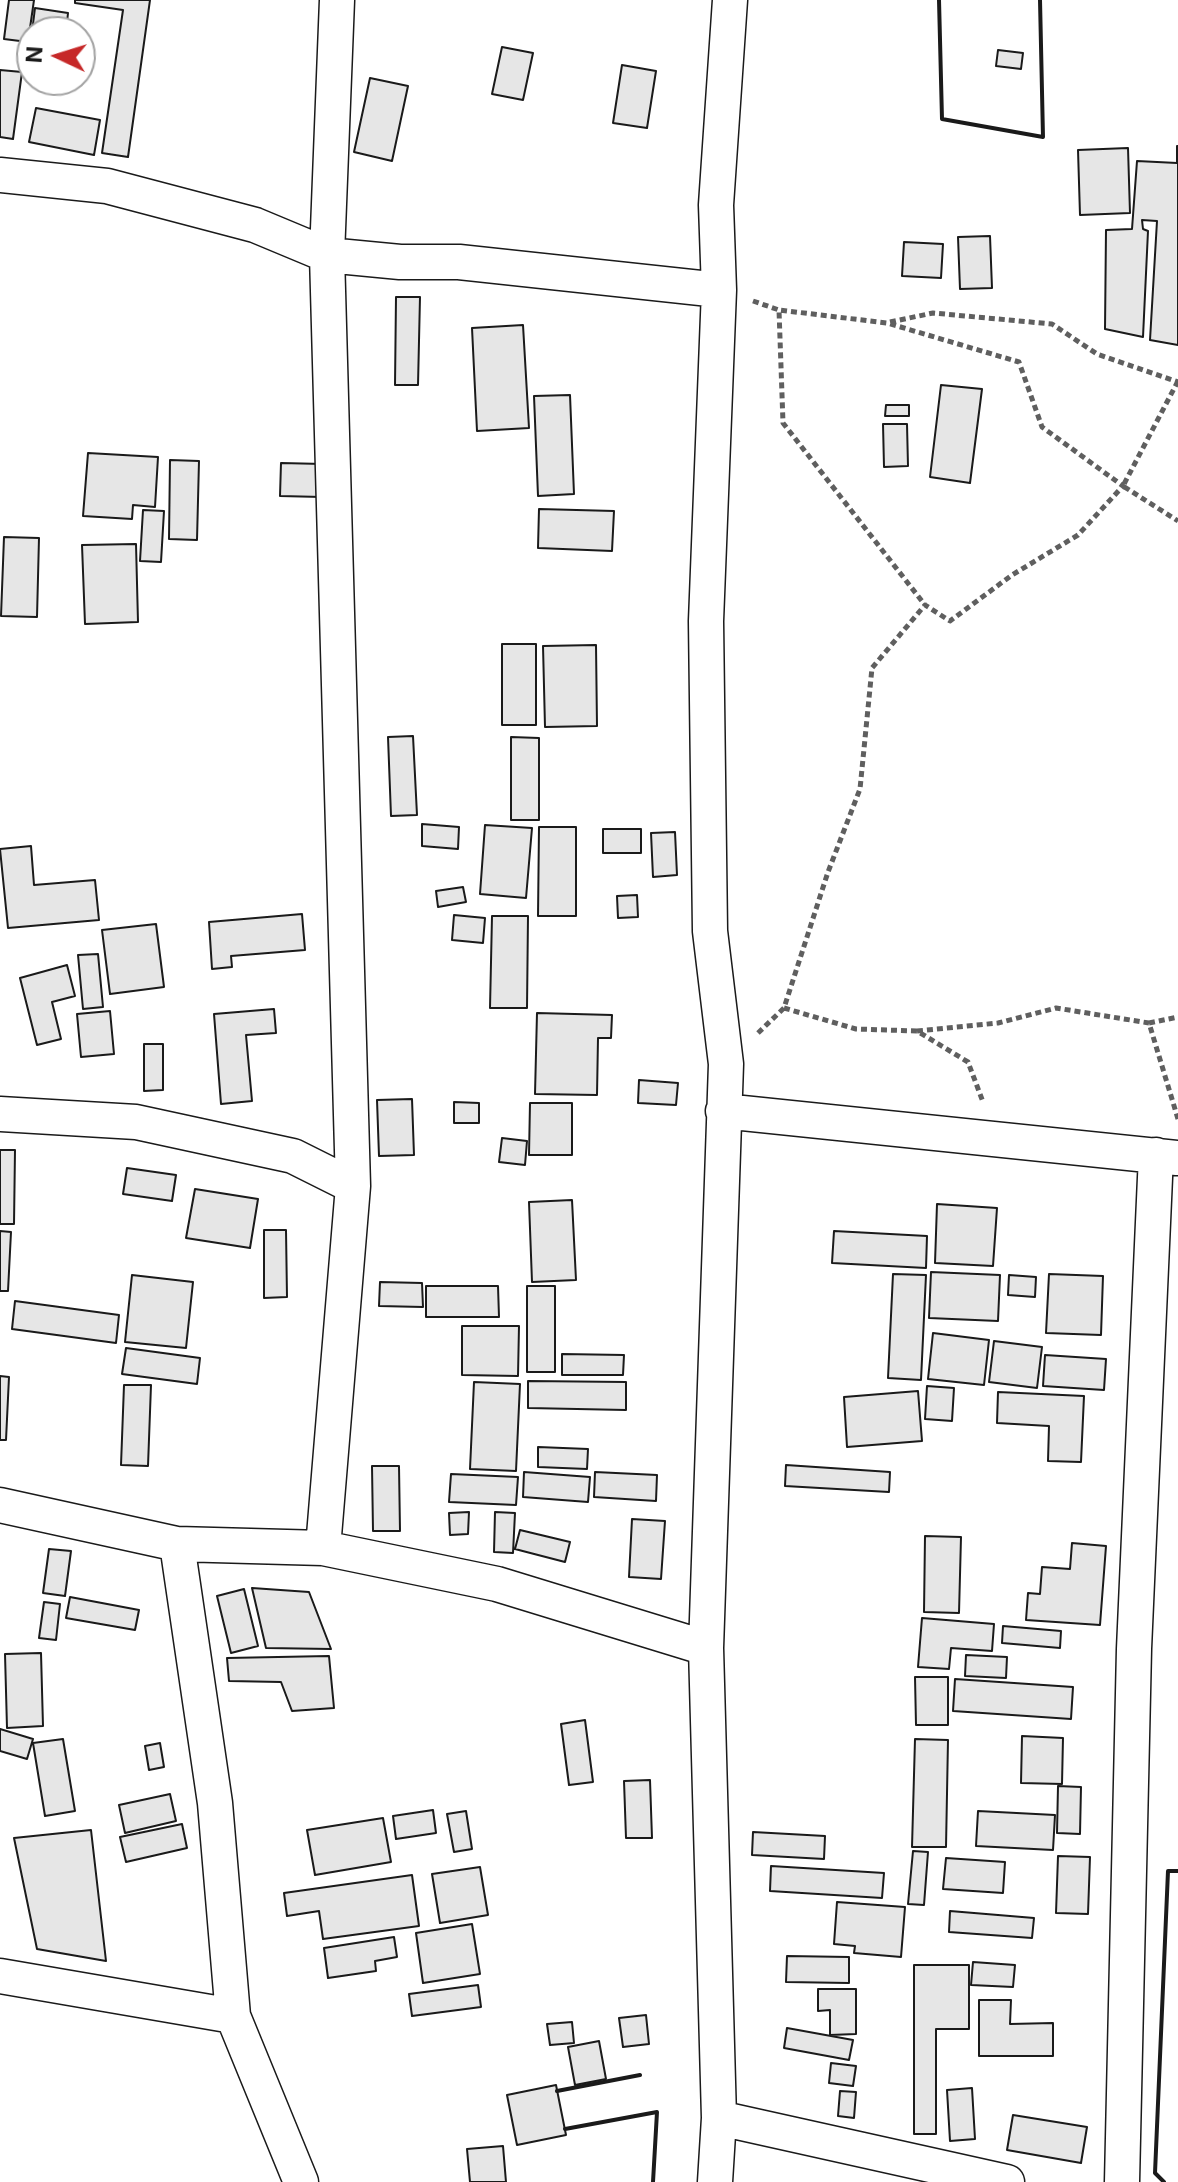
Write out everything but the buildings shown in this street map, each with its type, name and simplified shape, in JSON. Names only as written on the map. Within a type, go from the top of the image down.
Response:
[{"type":"street","points":[[323,1548],[353,1186],[327,255],[337,0]]},
{"type":"street","points":[[715,2182],[719,2118],[706,1648],[726,1064],[710,931],[706,621],[719,290],[716,205],[730,0]]},
{"type":"street","points":[[0,175],[107,186],[255,225],[327,255],[400,262],[459,262],[719,290]]},
{"type":"street","points":[[723,1111],[988,1136],[1167,1157],[1134,1649],[1122,2182]]},
{"type":"street","points":[[0,1114],[136,1122],[293,1156],[353,1186]]},
{"type":"street","points":[[0,1505],[177,1544],[323,1548],[497,1584],[706,1648]]},
{"type":"street","points":[[177,1544],[215,1803],[233,2016],[301,2182]]},
{"type":"street","points":[[0,1976],[233,2016]]},
{"type":"street","points":[[719,2118],[1007,2182]]},
{"type":"path","points":[[719,290],[779,310],[887,323],[1019,362],[1042,427],[1123,486],[1178,521]]},
{"type":"path","points":[[779,310],[783,423],[925,605],[950,621],[1012,575],[1078,535],[1123,486],[1178,381],[1097,354],[1052,324],[933,313],[887,323]]},
{"type":"path","points":[[726,1064],[784,1008],[828,872],[860,789],[872,668],[925,605]]},
{"type":"path","points":[[784,1008],[856,1029],[917,1031],[998,1023],[1056,1008],[1149,1023],[1178,1017]]},
{"type":"path","points":[[1149,1023],[1178,1119]]},
{"type":"path","points":[[917,1031],[968,1062],[987,1115],[988,1136]]},
{"type":"wall","points":[[939,0],[942,119],[1043,137],[1040,0]]},
{"type":"wall","points":[[1164,2182],[1155,2173],[1168,1871],[1178,1871]]},
{"type":"wall","points":[[557,2091],[640,2075]]},
{"type":"wall","points":[[565,2129],[657,2112],[653,2182]]}]
